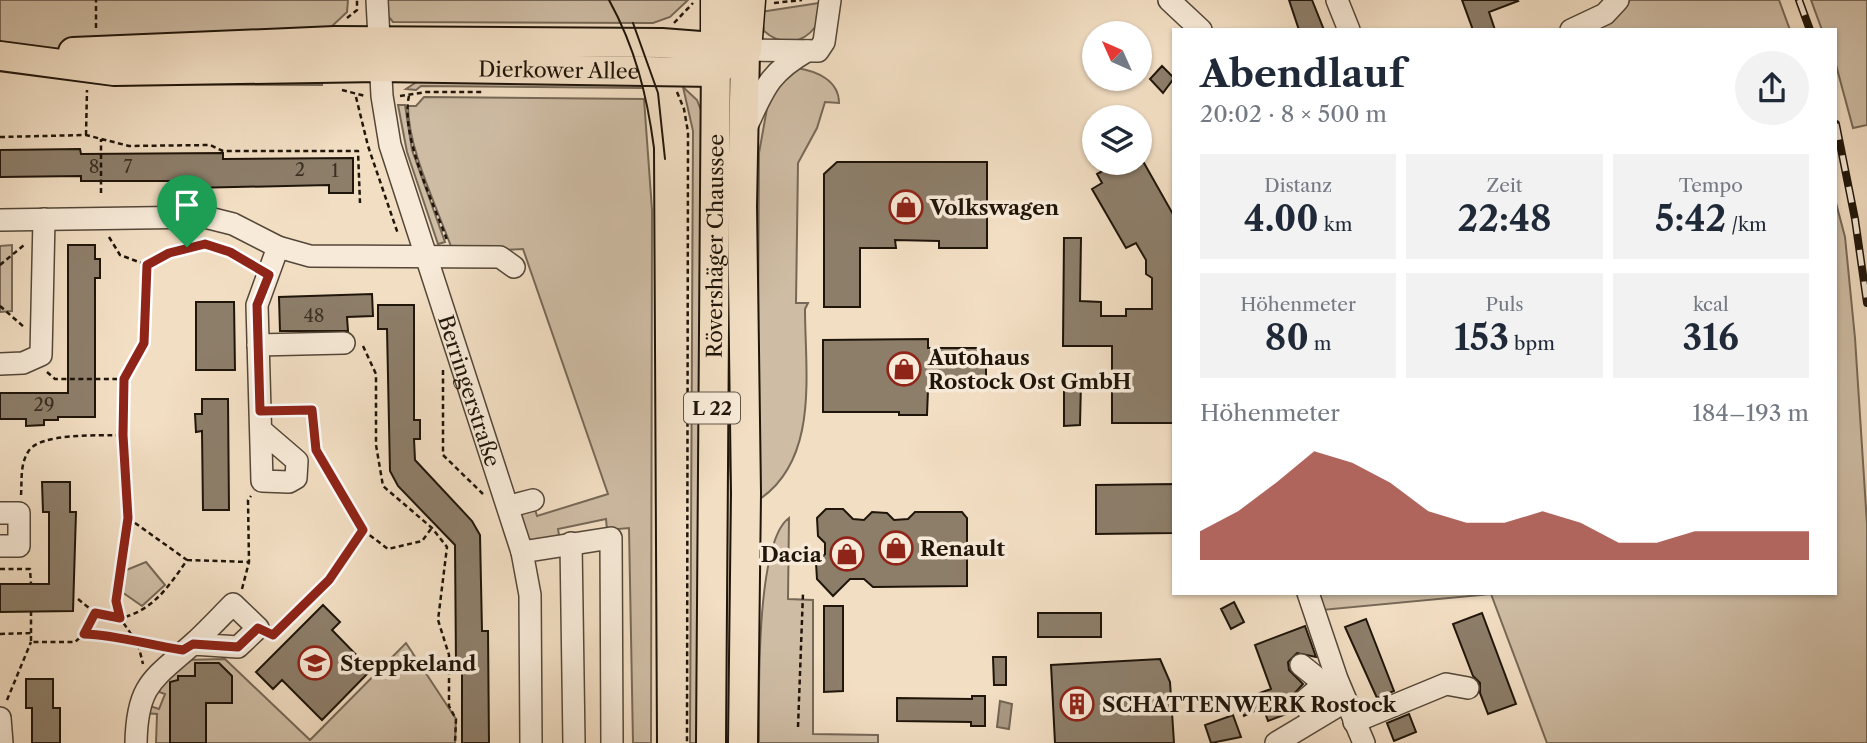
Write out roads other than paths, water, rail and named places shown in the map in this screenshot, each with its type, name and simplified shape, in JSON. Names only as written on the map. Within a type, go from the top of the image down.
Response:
[{"type":"highway","name":"Rövershäger Chaussee","points":[[726,56],[749,0]]},
{"type":"highway","name":"Rövershäger Chaussee","points":[[705,1],[726,56]]},
{"type":"main road","name":"Dierkower Allee","points":[[0,51],[39,53],[335,41],[379,55]]},
{"type":"main road","name":"Dierkower Allee","points":[[0,56],[114,71],[379,55],[662,43],[726,56]]},
{"type":"main road","name":"Rövershäger Chaussee","points":[[726,56],[743,135],[743,743]]},
{"type":"main road","name":"Rövershäger Chaussee","points":[[711,743],[726,56]]},
{"type":"street","points":[[377,0],[379,55]]},
{"type":"street","name":"Rövershäger Chaussee","points":[[743,135],[767,82],[782,66],[807,51],[818,51],[824,42],[830,0]]},
{"type":"street","points":[[1170,0],[1199,28]]},
{"type":"street","points":[[1337,0],[1348,28]]},
{"type":"street","points":[[1575,28],[1605,14],[1618,0]]},
{"type":"street","points":[[726,56],[807,51]]},
{"type":"street","name":"Berringerstraße","points":[[379,55],[390,145],[510,506],[522,552],[530,594],[531,743]]},
{"type":"street","points":[[0,219],[44,222],[205,216],[233,224],[278,247],[310,257],[500,257],[514,267]]},
{"type":"street","points":[[0,364],[33,361],[41,355],[44,222]]},
{"type":"street","points":[[260,420],[297,461],[296,478],[289,482],[262,481],[260,420],[257,305],[278,247]]},
{"type":"street","points":[[258,345],[354,344]]},
{"type":"street","points":[[510,506],[533,500]]},
{"type":"street","points":[[0,546],[19,546],[10,513]]},
{"type":"street","points":[[522,552],[611,538],[612,743]]},
{"type":"street","points":[[571,543],[574,743]]},
{"type":"street","points":[[1309,595],[1346,701],[1364,743]]},
{"type":"street","points":[[136,743],[136,715],[148,685],[233,604],[258,628],[238,647],[188,647]]},
{"type":"street","points":[[1301,665],[1346,701]]},
{"type":"street","points":[[1313,719],[1304,701],[1324,684]]},
{"type":"street","points":[[1354,722],[1446,684],[1468,688]]},
{"type":"street","points":[[1276,743],[1346,701]]},
{"type":"street","points":[[1,718],[2,743]]},
{"type":"tram line","points":[[609,0],[639,72],[654,148],[657,743]]},
{"type":"tram line","points":[[633,23],[658,93],[665,159]]},
{"type":"railway","points":[[1799,0],[1809,28]]},
{"type":"railway","points":[[1837,129],[1855,219],[1867,303]]},
{"type":"place","name":"Volkswagen","points":[[906,207]]},
{"type":"place","name":"Autohaus Rostock Ost GmbH","points":[[904,369]]},
{"type":"place","name":"Renault","points":[[896,548]]},
{"type":"place","name":"Dacia","points":[[847,554]]},
{"type":"place","name":"Steppkeland","points":[[315,663]]},
{"type":"place","name":"SCHATTENWERK Rostock","points":[[1077,704]]}]
